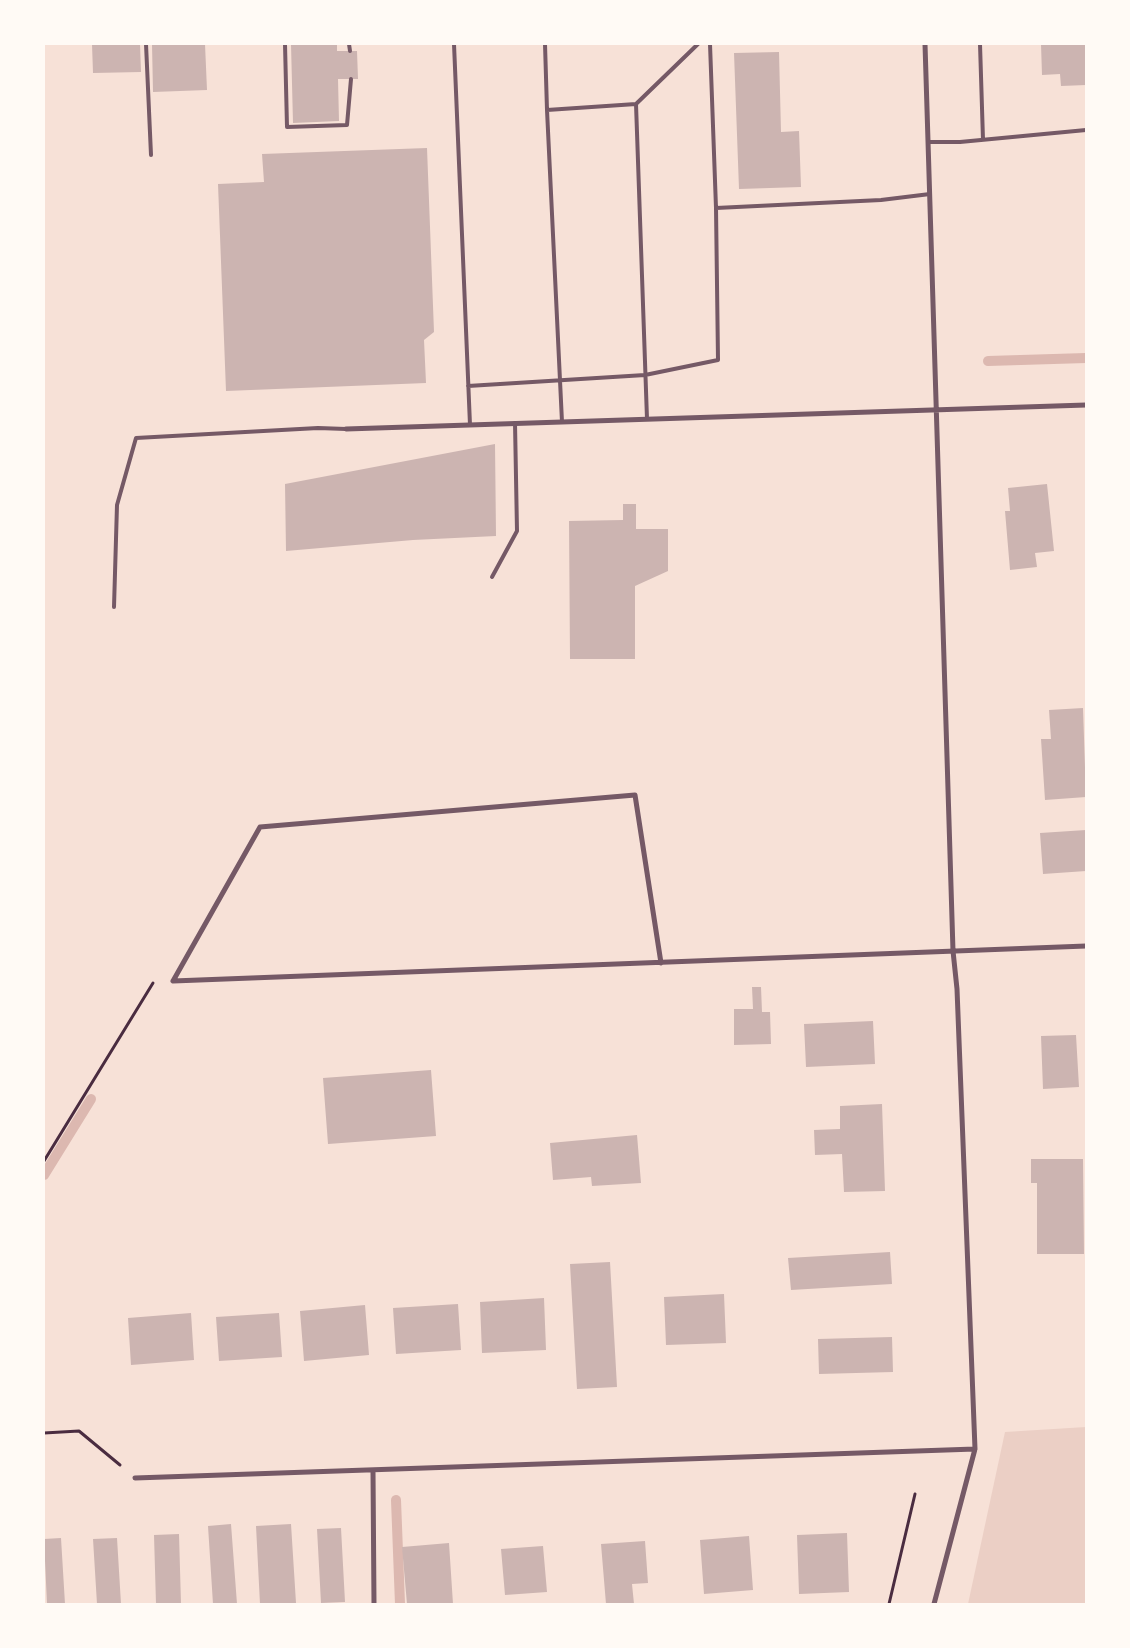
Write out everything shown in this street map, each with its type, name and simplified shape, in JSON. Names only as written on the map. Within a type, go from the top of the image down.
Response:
[{"type":"street","points":[[925,44],[953,951],[957,999],[975,1449],[934,1604]]},
{"type":"street","points":[[346,429],[1086,405]]},
{"type":"street","points":[[173,981],[260,827],[635,795],[661,963]]},
{"type":"street","points":[[173,981],[1086,946]]},
{"type":"street","points":[[135,1478],[975,1449]]},
{"type":"street","points":[[373,1471],[374,1604]]},
{"type":"lane","points":[[146,44],[151,155]]},
{"type":"lane","points":[[285,44],[287,127],[347,125],[351,79]]},
{"type":"lane","points":[[349,44],[350,51]]},
{"type":"lane","points":[[454,44],[470,424]]},
{"type":"lane","points":[[545,44],[562,422]]},
{"type":"lane","points":[[547,110],[636,104],[698,44]]},
{"type":"lane","points":[[468,386],[645,375],[718,360],[716,208],[710,44]]},
{"type":"lane","points":[[980,44],[983,140]]},
{"type":"lane","points":[[636,104],[647,419]]},
{"type":"lane","points":[[928,142],[983,140],[1086,130]]},
{"type":"lane","points":[[716,208],[881,200],[930,194]]},
{"type":"lane","points":[[492,577],[517,530],[515,423]]},
{"type":"lane","points":[[114,607],[117,505],[136,438],[318,428],[346,429]]},
{"type":"path","points":[[44,1162],[161,971],[173,981]]},
{"type":"path","points":[[44,1432],[79,1431],[135,1478]]},
{"type":"path","points":[[889,1604],[915,1494]]},
{"type":"shaded area","points":[[1086,1427],[1086,1604],[968,1604],[1005,1432]]},
{"type":"building","points":[[92,44],[140,44],[141,72],[93,73]]},
{"type":"building","points":[[152,44],[205,44],[207,90],[153,92]]},
{"type":"building","points":[[291,44],[337,44],[337,51],[357,51],[358,79],[338,79],[339,121],[293,123]]},
{"type":"building","points":[[1041,44],[1086,44],[1086,85],[1061,86],[1060,74],[1042,75]]},
{"type":"building","points":[[779,52],[781,132],[799,131],[801,187],[739,189],[734,53]]},
{"type":"building","points":[[427,148],[434,332],[424,340],[426,383],[226,391],[218,184],[264,182],[262,154]]},
{"type":"building","points":[[495,444],[496,536],[413,540],[286,551],[285,484]]},
{"type":"building","points":[[1047,484],[1054,551],[1035,553],[1037,567],[1010,570],[1005,511],[1010,511],[1008,488]]},
{"type":"building","points":[[623,504],[636,504],[636,529],[668,529],[668,571],[635,586],[635,659],[570,659],[569,521],[623,520]]},
{"type":"building","points":[[1083,708],[1086,797],[1045,800],[1041,739],[1051,739],[1049,710]]},
{"type":"building","points":[[1086,830],[1086,871],[1043,874],[1040,833]]},
{"type":"building","points":[[752,987],[761,987],[762,1012],[770,1012],[771,1044],[734,1045],[734,1009],[753,1009]]},
{"type":"building","points":[[873,1021],[875,1064],[806,1067],[804,1024]]},
{"type":"building","points":[[1076,1035],[1079,1087],[1043,1089],[1041,1036]]},
{"type":"building","points":[[431,1070],[436,1136],[328,1144],[323,1078]]},
{"type":"building","points":[[882,1104],[885,1191],[844,1192],[842,1154],[815,1155],[814,1130],[840,1129],[840,1106]]},
{"type":"building","points":[[637,1135],[641,1183],[592,1186],[591,1177],[553,1180],[550,1143]]},
{"type":"building","points":[[1031,1159],[1083,1159],[1084,1254],[1037,1254],[1037,1183],[1031,1183]]},
{"type":"building","points":[[890,1252],[892,1284],[791,1290],[788,1258]]},
{"type":"building","points":[[610,1262],[617,1387],[577,1389],[570,1264]]},
{"type":"building","points":[[724,1294],[726,1343],[666,1345],[664,1297]]},
{"type":"building","points":[[544,1298],[546,1350],[482,1353],[480,1302]]},
{"type":"building","points":[[458,1304],[461,1350],[396,1354],[393,1308]]},
{"type":"building","points":[[365,1305],[369,1355],[304,1361],[300,1311]]},
{"type":"building","points":[[191,1313],[194,1360],[131,1365],[128,1318]]},
{"type":"building","points":[[279,1313],[282,1357],[219,1361],[216,1317]]},
{"type":"building","points":[[892,1337],[893,1372],[819,1374],[818,1339]]},
{"type":"building","points":[[231,1524],[237,1604],[213,1604],[208,1526]]},
{"type":"building","points":[[291,1524],[296,1603],[260,1604],[256,1526]]},
{"type":"building","points":[[341,1528],[345,1602],[321,1603],[317,1529]]},
{"type":"building","points":[[847,1533],[849,1592],[799,1594],[797,1535]]},
{"type":"building","points":[[179,1534],[181,1604],[156,1604],[154,1535]]},
{"type":"building","points":[[749,1536],[753,1590],[704,1594],[700,1540]]},
{"type":"building","points":[[61,1538],[65,1604],[47,1604],[44,1539]]},
{"type":"building","points":[[117,1538],[121,1604],[97,1604],[93,1539]]},
{"type":"building","points":[[645,1541],[648,1583],[632,1584],[634,1604],[606,1604],[601,1544]]},
{"type":"building","points":[[449,1543],[453,1604],[407,1604],[402,1547]]},
{"type":"building","points":[[543,1546],[547,1592],[505,1595],[501,1549]]},
{"type":"waterway","points":[[988,361],[1086,358]]},
{"type":"waterway","points":[[44,1175],[91,1099]]},
{"type":"waterway","points":[[396,1500],[400,1604]]}]
